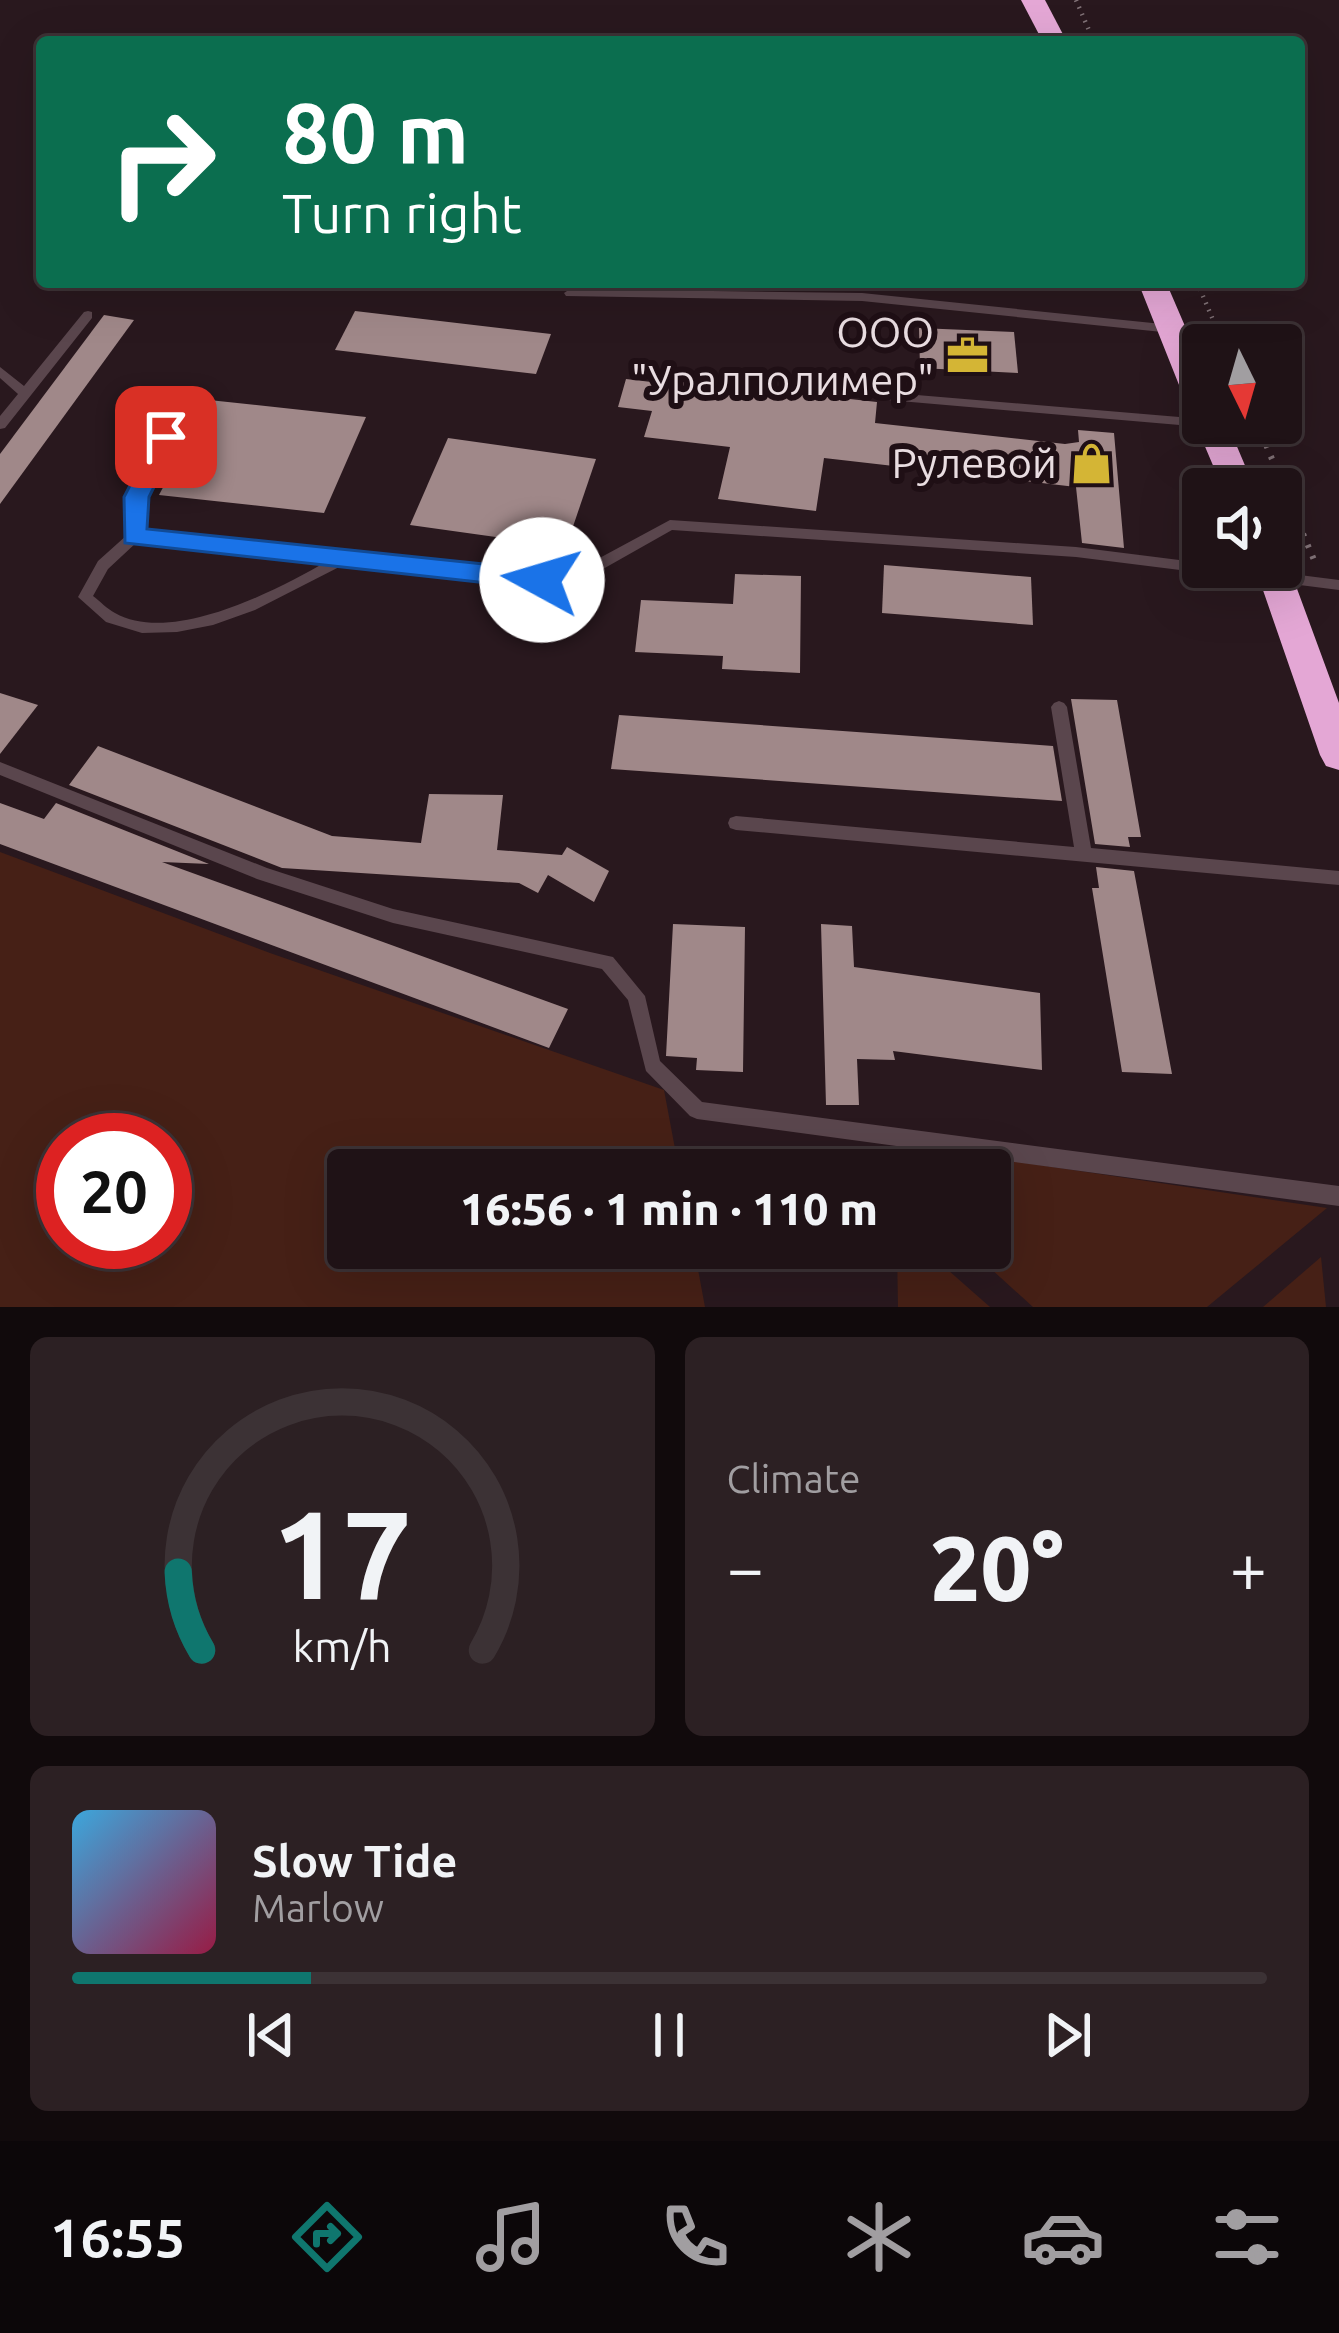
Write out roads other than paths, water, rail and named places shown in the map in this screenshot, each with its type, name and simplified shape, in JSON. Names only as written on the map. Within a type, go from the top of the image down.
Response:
[{"type":"highway","points":[[1034,0],[1051,36]]},
{"type":"highway","points":[[1155,288],[1182,354]]},
{"type":"highway","points":[[1280,588],[1339,755]]},
{"type":"lane","points":[[570,293],[862,297],[1172,329]]},
{"type":"lane","points":[[0,424],[88,315]]},
{"type":"lane","points":[[0,371],[23,393]]},
{"type":"lane","points":[[893,397],[1182,421]]},
{"type":"lane","points":[[166,437],[136,497],[134,537],[103,565],[85,597],[100,615],[142,624],[207,624],[277,598],[343,559]]},
{"type":"lane","points":[[134,537],[542,580],[598,565],[670,525],[1182,563]]},
{"type":"lane","points":[[1302,578],[1332,584]]},
{"type":"lane","points":[[1059,707],[1084,855]]},
{"type":"lane","points":[[0,768],[262,874],[393,916],[608,962],[636,996],[652,1065],[697,1110],[1339,1196]]},
{"type":"lane","points":[[736,823],[1339,878]]},
{"type":"place","name":"OOO \"Уралполимер\"","points":[[968,356]]},
{"type":"place","name":"Рулевой","points":[[1091,463]]}]
